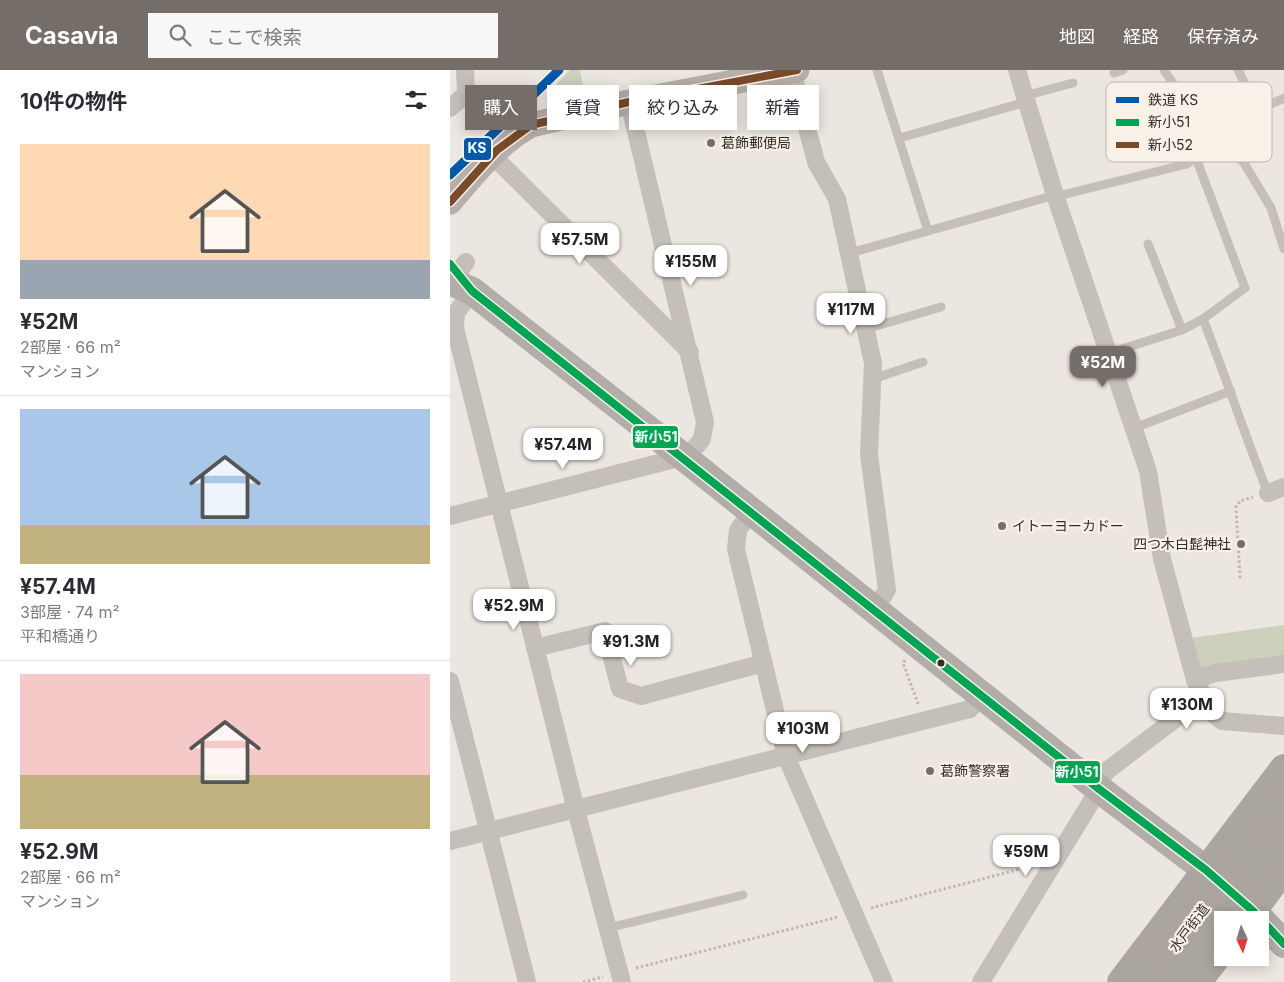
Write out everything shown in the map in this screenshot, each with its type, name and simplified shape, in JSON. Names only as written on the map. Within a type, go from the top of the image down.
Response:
[{"type":"highway","points":[[1121,982],[1284,768]]},
{"type":"highway","name":"水戸街道","points":[[1147,982],[1284,801]]},
{"type":"highway","name":"水戸街道","points":[[1174,982],[1284,836]]},
{"type":"highway","points":[[1252,911],[1284,869]]},
{"type":"highway","points":[[1198,982],[1214,961]]},
{"type":"main road","points":[[457,276],[874,611],[1097,787],[1206,870],[1245,911]]},
{"type":"main road","points":[[1269,932],[1284,944]]},
{"type":"street","points":[[450,108],[466,94],[465,70]]},
{"type":"street","points":[[717,85],[794,70],[816,162],[837,199],[873,363],[869,455],[887,590],[874,611]]},
{"type":"street","points":[[1016,70],[1054,195],[1148,471],[1162,559],[1195,680],[1212,713],[1222,721],[1284,726]]},
{"type":"street","points":[[450,202],[492,155],[518,132],[531,125],[629,102]]},
{"type":"street","points":[[450,516],[685,458],[696,448],[705,430],[705,422],[690,352],[636,130]]},
{"type":"street","points":[[492,155],[690,352]]},
{"type":"street","points":[[457,276],[455,328],[620,977]]},
{"type":"street","points":[[751,512],[738,530],[736,549],[786,756],[884,982]]},
{"type":"street","points":[[535,648],[605,631],[620,689],[641,696],[764,664]]},
{"type":"street","points":[[1195,680],[1215,673],[1284,664]]},
{"type":"street","points":[[450,681],[527,982]]},
{"type":"street","points":[[450,841],[970,709],[982,696]]},
{"type":"street","points":[[981,982],[1108,770],[1204,697]]},
{"type":"lane","points":[[877,70],[928,231]]},
{"type":"lane","points":[[1238,70],[1244,82]]},
{"type":"lane","points":[[1166,71],[1173,82]]},
{"type":"lane","points":[[900,138],[1073,83]]},
{"type":"lane","points":[[1272,104],[1284,98]]},
{"type":"lane","points":[[850,253],[1054,195],[1062,195],[1190,162]]},
{"type":"lane","points":[[1109,353],[1182,330],[1203,319],[1245,288],[1198,162]]},
{"type":"lane","points":[[1243,162],[1270,208],[1284,247]]},
{"type":"lane","points":[[1148,244],[1182,330]]},
{"type":"lane","points":[[866,329],[940,307]]},
{"type":"lane","points":[[1203,319],[1231,391],[1244,433],[1276,490]]},
{"type":"lane","points":[[873,379],[923,362]]},
{"type":"lane","points":[[1134,428],[1231,391]]},
{"type":"lane","points":[[608,928],[743,895]]},
{"type":"path","points":[[1240,578],[1236,507],[1240,501],[1276,490]]},
{"type":"path","points":[[916,643],[903,663],[924,720]]},
{"type":"path","points":[[583,982],[620,977],[854,912],[1035,866]]},
{"type":"green space","points":[[570,70],[580,70],[583,85],[556,85]]},
{"type":"green space","points":[[1284,625],[1284,659],[1198,671],[1190,638]]},
{"type":"rail line","name":"KS","points":[[450,175],[559,70]]},
{"type":"transit line","name":"新小52","points":[[450,202],[497,150],[531,125],[629,102],[797,70]]},
{"type":"transit line","name":"新小51","points":[[450,264],[472,291],[1099,789],[1206,870],[1253,911],[1284,944]]},
{"type":"place","name":"葛飾郵便局","points":[[711,143]]},
{"type":"place","name":"イトーヨーカドー","points":[[1002,526]]},
{"type":"place","name":"四つ木白髭神社","points":[[1241,544]]},
{"type":"place","name":"葛飾警察署","points":[[930,771]]}]
